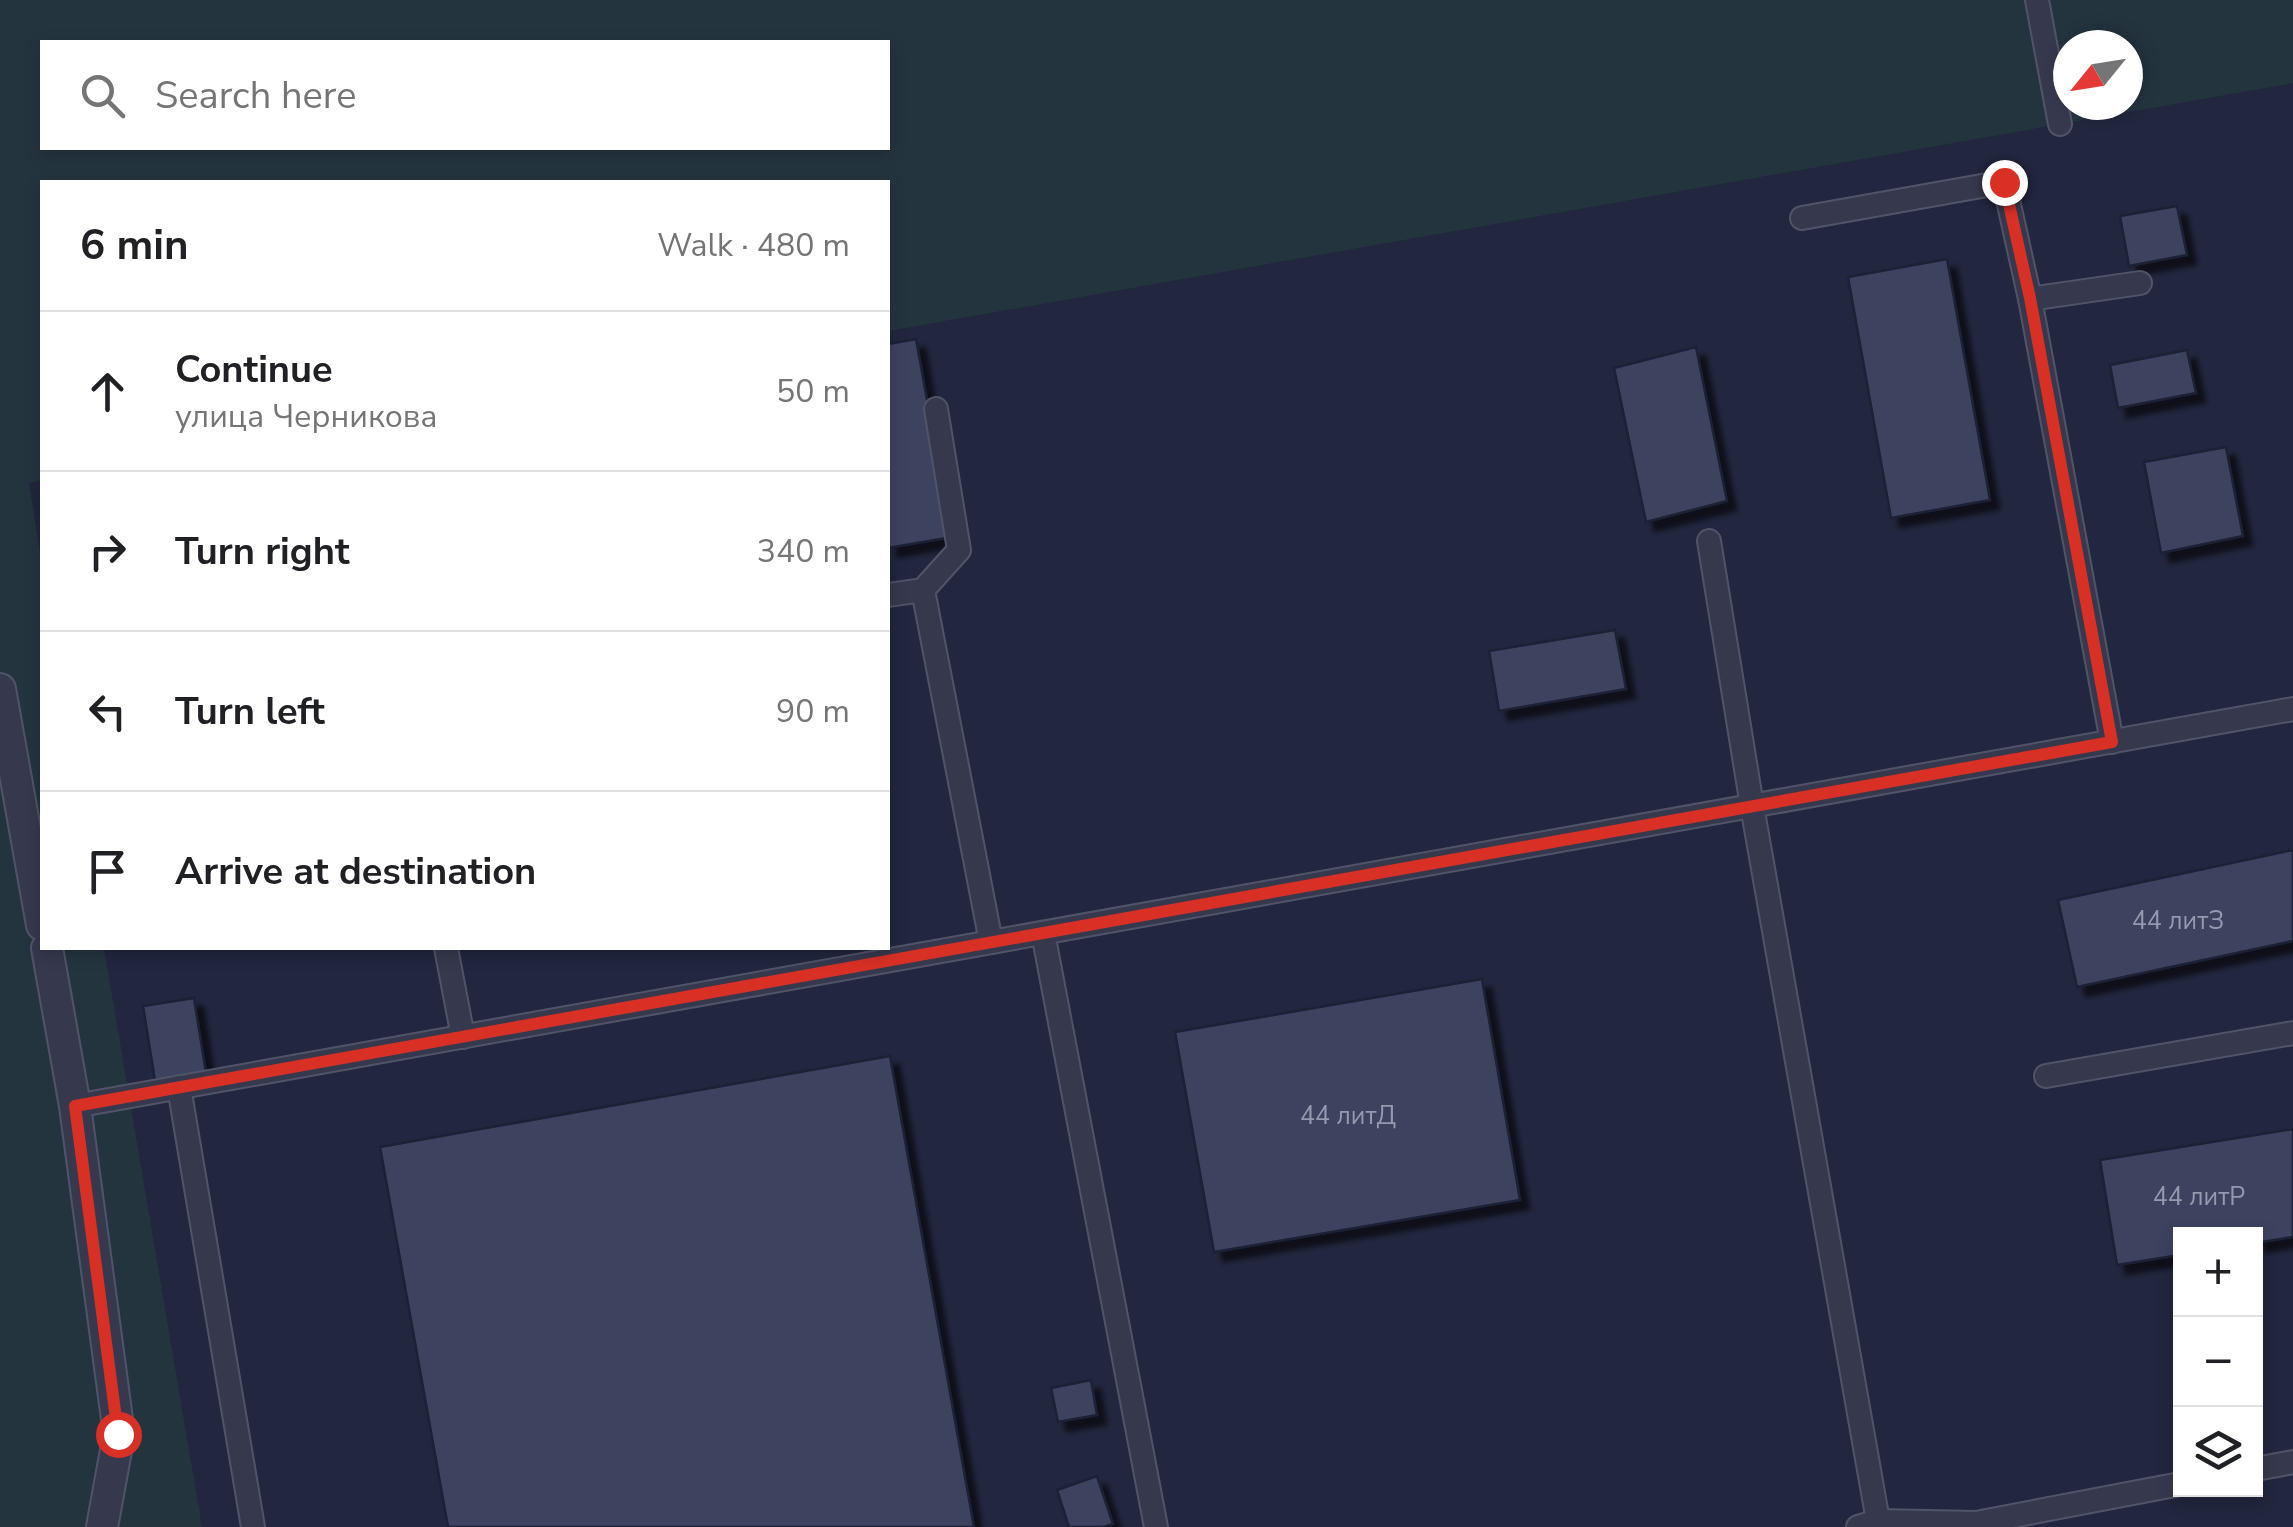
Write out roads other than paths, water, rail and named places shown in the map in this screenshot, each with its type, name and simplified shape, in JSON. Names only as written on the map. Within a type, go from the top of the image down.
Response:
[{"type":"street","points":[[0,688],[40,914]]},
{"type":"street","points":[[46,950],[75,1106],[118,1434],[102,1527]]},
{"type":"lane","points":[[2037,0],[2060,124]]},
{"type":"lane","points":[[1802,218],[2004,182],[2030,298],[2112,742]]},
{"type":"lane","points":[[2030,298],[2140,283]]},
{"type":"lane","points":[[890,595],[923,590],[959,550],[936,409]]},
{"type":"lane","points":[[1709,540],[1868,1524],[1976,1523],[2173,1485]]},
{"type":"lane","points":[[923,590],[991,942]]},
{"type":"lane","points":[[75,1106],[2293,709]]},
{"type":"lane","points":[[1043,933],[1156,1527]]},
{"type":"lane","points":[[446,950],[463,1037]]},
{"type":"lane","points":[[2046,1076],[2293,1033]]},
{"type":"lane","points":[[179,1087],[253,1527]]},
{"type":"lane","points":[[2263,1468],[2293,1462]]}]
